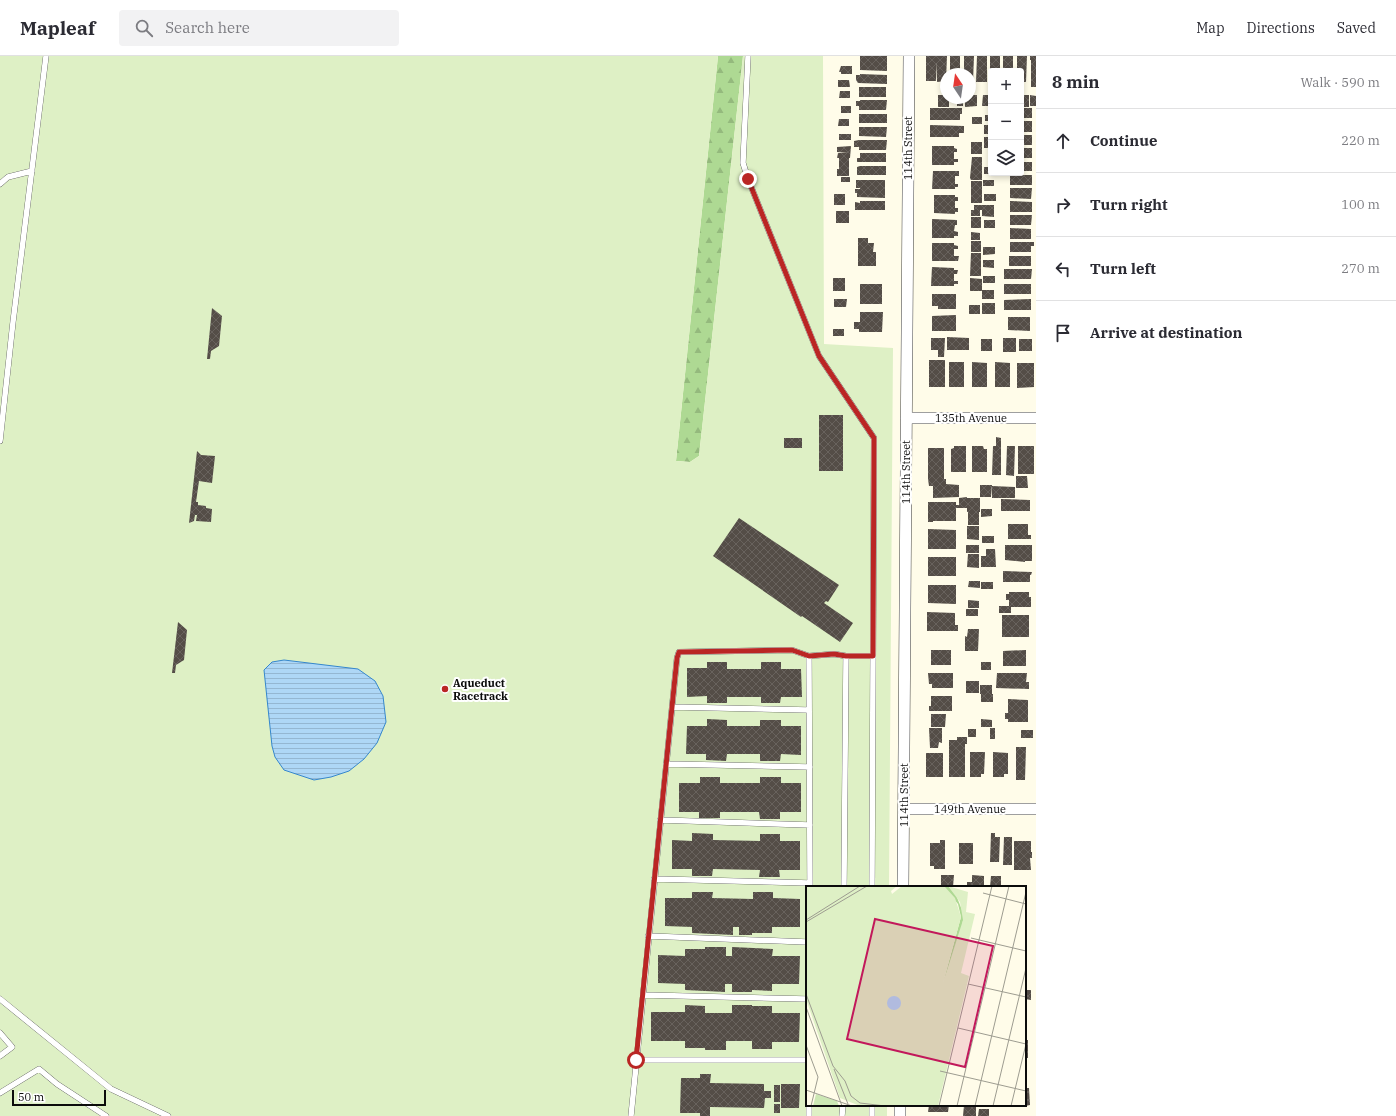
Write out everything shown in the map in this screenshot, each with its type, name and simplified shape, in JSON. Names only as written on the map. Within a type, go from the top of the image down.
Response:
[{"type":"street","name":"114th Street","points":[[903,886],[909,56]]},
{"type":"street","name":"135th Avenue","points":[[906,418],[1036,418]]},
{"type":"street","name":"149th Avenue","points":[[904,809],[1036,809]]},
{"type":"lane","points":[[0,440],[46,56]]},
{"type":"lane","points":[[748,56],[743,163],[748,179],[819,356],[874,438],[872,886]]},
{"type":"lane","points":[[0,184],[8,177],[32,171]]},
{"type":"lane","points":[[631,1116],[660,820],[677,658],[679,652],[792,650],[809,656],[834,654],[846,656],[873,656]]},
{"type":"lane","points":[[654,879],[810,885],[809,656]]},
{"type":"lane","points":[[844,886],[846,656]]},
{"type":"lane","points":[[672,707],[809,710]]},
{"type":"lane","points":[[666,764],[810,767]]},
{"type":"lane","points":[[660,820],[810,826]]},
{"type":"lane","points":[[648,936],[806,942]]},
{"type":"lane","points":[[643,995],[806,999]]},
{"type":"lane","points":[[0,999],[111,1089],[168,1116]]},
{"type":"lane","points":[[0,1033],[12,1047],[0,1056]]},
{"type":"lane","points":[[636,1060],[806,1060]]},
{"type":"lane","points":[[0,1093],[39,1069],[57,1084],[102,1115]]},
{"type":"lane","points":[[842,1116],[843,1106]]},
{"type":"green space","name":"Aqueduct Racetrack","points":[[0,56],[718,56],[676,461],[690,462],[699,456],[743,56],[823,56],[824,344],[893,348],[889,886],[806,886],[806,1106],[887,1106],[887,1116],[0,1116]]},
{"type":"green space","points":[[718,56],[743,56],[699,456],[690,462],[676,461]]},
{"type":"water","points":[[284,660],[358,669],[375,681],[383,696],[386,722],[377,743],[364,759],[349,771],[331,777],[314,780],[284,770],[275,757],[272,746],[264,670],[272,662]]},
{"type":"building","points":[[860,56],[887,56],[887,71],[860,70]]},
{"type":"building","points":[[926,56],[947,56],[947,68],[940,68],[940,82],[937,82],[937,62],[936,81],[926,81]]},
{"type":"building","points":[[950,56],[960,56],[960,68],[950,68]]},
{"type":"building","points":[[964,56],[974,56],[974,68],[964,68]]},
{"type":"building","points":[[977,56],[987,56],[987,82],[976,82]]},
{"type":"building","points":[[990,56],[1000,56],[1000,68],[990,68]]},
{"type":"building","points":[[1003,56],[1013,56],[1013,68],[1003,68]]},
{"type":"building","points":[[1017,56],[1027,56],[1026,82],[1024,82],[1024,68],[1017,68]]},
{"type":"building","points":[[1030,56],[1036,56],[1036,87],[1031,87]]},
{"type":"building","points":[[841,66],[852,66],[852,74],[841,74],[841,72],[839,72]]},
{"type":"building","points":[[856,75],[887,75],[887,84],[858,83],[856,80]]},
{"type":"building","points":[[838,80],[849,80],[850,87],[838,87]]},
{"type":"building","points":[[859,87],[886,87],[886,97],[859,97]]},
{"type":"building","points":[[840,91],[850,91],[850,98],[839,98]]},
{"type":"building","points":[[938,95],[940,95],[940,104],[949,104],[949,107],[938,107]]},
{"type":"building","points":[[977,95],[977,106],[965,107],[965,104],[976,104]]},
{"type":"building","points":[[983,95],[988,95],[988,106],[982,106]]},
{"type":"building","points":[[1024,95],[1029,95],[1029,107],[1024,107]]},
{"type":"building","points":[[1030,95],[1036,96],[1036,106],[1030,106]]},
{"type":"building","points":[[887,100],[886,110],[859,110],[859,106],[856,106],[856,101]]},
{"type":"building","points":[[957,104],[963,104],[963,106],[957,106]]},
{"type":"building","points":[[841,106],[851,106],[851,113],[841,113]]},
{"type":"building","points":[[930,108],[962,108],[962,114],[960,114],[960,120],[930,120]]},
{"type":"building","points":[[1024,108],[1032,108],[1032,118],[1024,118]]},
{"type":"building","points":[[859,114],[887,114],[887,123],[859,123]]},
{"type":"building","points":[[985,115],[988,115],[988,121],[985,121]]},
{"type":"building","points":[[972,117],[982,117],[982,124],[972,124]]},
{"type":"building","points":[[839,119],[849,119],[849,126],[838,126]]},
{"type":"building","points":[[1024,121],[1032,121],[1032,132],[1024,132]]},
{"type":"building","points":[[930,125],[964,126],[964,133],[959,133],[959,137],[930,137]]},
{"type":"building","points":[[984,125],[988,125],[988,134],[984,134]]},
{"type":"building","points":[[859,127],[887,127],[886,137],[859,136]]},
{"type":"building","points":[[839,134],[851,134],[851,140],[839,140]]},
{"type":"building","points":[[1024,135],[1032,135],[1032,145],[1024,145]]},
{"type":"building","points":[[984,137],[988,137],[988,148],[984,148]]},
{"type":"building","points":[[887,140],[886,150],[859,150],[859,147],[854,147],[854,141]]},
{"type":"building","points":[[971,142],[982,142],[982,154],[971,154]]},
{"type":"building","points":[[851,146],[849,176],[837,176],[837,169],[839,169],[839,158],[837,158],[838,153],[848,153],[837,152],[837,147]]},
{"type":"building","points":[[932,146],[954,146],[954,148],[957,149],[957,152],[954,152],[954,159],[958,159],[958,162],[954,162],[954,165],[932,165]]},
{"type":"building","points":[[1024,148],[1032,148],[1032,158],[1024,158]]},
{"type":"building","points":[[860,153],[886,153],[886,162],[857,162],[857,158],[860,158]]},
{"type":"building","points":[[972,157],[982,157],[982,180],[971,180],[970,178]]},
{"type":"building","points":[[1024,162],[1032,162],[1032,171],[1024,171]]},
{"type":"building","points":[[886,166],[886,175],[857,175],[857,167]]},
{"type":"building","points":[[984,167],[988,167],[988,174],[984,174]]},
{"type":"building","points":[[933,171],[959,171],[959,176],[955,176],[955,184],[958,184],[958,187],[955,187],[955,189],[932,189]]},
{"type":"building","points":[[1032,175],[1032,185],[1010,185],[1010,176]]},
{"type":"building","points":[[841,177],[850,177],[850,182],[841,182]]},
{"type":"building","points":[[856,180],[885,180],[885,198],[857,197],[855,189],[860,188],[856,188]]},
{"type":"building","points":[[983,180],[994,180],[994,186],[983,186]]},
{"type":"building","points":[[971,181],[982,181],[982,203],[971,203]]},
{"type":"building","points":[[1010,188],[1032,188],[1031,199],[1010,198]]},
{"type":"building","points":[[834,194],[845,194],[845,205],[834,205]]},
{"type":"building","points":[[984,194],[996,194],[996,201],[984,201]]},
{"type":"building","points":[[934,195],[955,195],[955,197],[958,197],[958,201],[955,201],[955,208],[958,208],[958,212],[955,212],[955,214],[934,213]]},
{"type":"building","points":[[860,201],[885,201],[885,210],[855,210],[855,202],[860,203]]},
{"type":"building","points":[[1010,201],[1032,202],[1032,212],[1010,212]]},
{"type":"building","points":[[974,205],[994,205],[994,217],[982,216],[982,210],[980,210],[980,216],[971,216],[971,210],[974,210]]},
{"type":"building","points":[[836,211],[849,211],[849,223],[836,223]]},
{"type":"building","points":[[1010,215],[1032,215],[1031,225],[1010,225]]},
{"type":"building","points":[[971,217],[981,217],[981,228],[971,228]]},
{"type":"building","points":[[932,219],[957,220],[957,225],[955,225],[954,231],[958,232],[958,236],[954,236],[954,238],[932,238]]},
{"type":"building","points":[[984,220],[995,220],[995,228],[984,228]]},
{"type":"building","points":[[1010,228],[1031,229],[1031,239],[1010,239]]},
{"type":"building","points":[[971,232],[980,233],[980,240],[971,240]]},
{"type":"building","points":[[858,238],[868,238],[868,243],[874,243],[873,252],[876,252],[876,266],[858,266]]},
{"type":"building","points":[[971,241],[981,241],[981,252],[971,252]]},
{"type":"building","points":[[1010,242],[1034,242],[1034,246],[1031,246],[1031,252],[1010,252]]},
{"type":"building","points":[[932,243],[954,243],[954,245],[958,246],[958,249],[954,249],[954,256],[959,256],[958,261],[932,261]]},
{"type":"building","points":[[983,247],[995,247],[995,254],[983,255]]},
{"type":"building","points":[[971,253],[981,253],[981,276],[970,276]]},
{"type":"building","points":[[1009,256],[1031,256],[1031,266],[1009,266]]},
{"type":"building","points":[[983,260],[994,260],[994,268],[983,267]]},
{"type":"building","points":[[932,267],[954,268],[954,270],[958,270],[957,274],[954,274],[954,281],[958,281],[958,284],[954,284],[954,286],[931,286]]},
{"type":"building","points":[[1004,269],[1032,269],[1031,279],[1004,279]]},
{"type":"building","points":[[983,276],[995,276],[995,283],[983,283]]},
{"type":"building","points":[[833,278],[845,278],[845,291],[833,291]]},
{"type":"building","points":[[970,278],[982,279],[982,290],[994,290],[994,299],[982,299],[982,291],[970,291]]},
{"type":"building","points":[[860,284],[882,284],[882,304],[860,304]]},
{"type":"building","points":[[1004,284],[1031,284],[1031,294],[1004,294]]},
{"type":"building","points":[[932,294],[956,294],[956,309],[938,309],[938,306],[932,306]]},
{"type":"building","points":[[834,299],[847,299],[846,307],[834,307]]},
{"type":"building","points":[[1031,299],[1031,310],[1004,310],[1004,300]]},
{"type":"building","points":[[982,303],[995,303],[995,314],[982,314]]},
{"type":"building","points":[[969,305],[980,305],[980,314],[969,314]]},
{"type":"building","points":[[212,308],[222,316],[219,346],[211,351],[210,359],[207,359]]},
{"type":"building","points":[[860,312],[883,312],[882,332],[859,332],[859,329],[854,329],[854,322],[860,322]]},
{"type":"building","points":[[956,315],[956,331],[932,331],[932,316]]},
{"type":"building","points":[[1008,317],[1030,317],[1030,331],[1008,330]]},
{"type":"building","points":[[833,329],[844,329],[844,336],[833,336]]},
{"type":"building","points":[[947,337],[969,338],[969,350],[947,350]]},
{"type":"building","points":[[931,338],[945,338],[944,357],[938,357],[938,350],[931,350]]},
{"type":"building","points":[[1003,338],[1016,338],[1016,352],[1003,352]]},
{"type":"building","points":[[981,339],[992,339],[992,351],[981,351]]},
{"type":"building","points":[[1019,339],[1032,339],[1032,351],[1019,351]]},
{"type":"building","points":[[929,360],[945,360],[945,387],[929,387]]},
{"type":"building","points":[[949,362],[964,362],[964,387],[949,387]]},
{"type":"building","points":[[972,362],[987,363],[987,387],[972,387]]},
{"type":"building","points":[[995,362],[1010,363],[1010,387],[995,387]]},
{"type":"building","points":[[1017,363],[1034,363],[1034,387],[1017,388]]},
{"type":"building","points":[[819,415],[843,415],[843,471],[819,471]]},
{"type":"building","points":[[996,437],[1001,438],[1001,475],[992,475],[993,446],[996,446]]},
{"type":"building","points":[[784,438],[802,438],[802,448],[784,448]]},
{"type":"building","points":[[954,446],[966,446],[966,472],[951,472],[951,449],[954,448]]},
{"type":"building","points":[[972,446],[983,446],[984,449],[987,449],[987,472],[972,472]]},
{"type":"building","points":[[1007,446],[1015,446],[1014,476],[1006,475]]},
{"type":"building","points":[[1018,446],[1034,446],[1034,474],[1018,474]]},
{"type":"building","points":[[928,448],[944,448],[944,479],[946,479],[946,484],[959,485],[959,497],[933,498],[933,486],[929,486],[928,479]]},
{"type":"building","points":[[197,451],[201,455],[215,456],[212,483],[199,481],[196,502],[198,502],[198,505],[206,506],[206,508],[212,509],[211,522],[196,521],[197,515],[195,515],[194,521],[189,523]]},
{"type":"building","points":[[1016,476],[1027,476],[1028,488],[1016,488]]},
{"type":"building","points":[[980,485],[992,485],[991,497],[980,497]]},
{"type":"building","points":[[992,486],[1015,487],[1015,498],[992,498]]},
{"type":"building","points":[[959,498],[980,498],[979,525],[968,525],[967,508],[956,508],[956,521],[928,522],[928,502],[956,502],[956,505],[959,505]]},
{"type":"building","points":[[1001,499],[1030,500],[1030,511],[1001,511]]},
{"type":"building","points":[[981,509],[992,509],[992,516],[981,517]]},
{"type":"building","points":[[739,518],[839,585],[828,602],[826,601],[824,603],[853,623],[840,642],[713,556]]},
{"type":"building","points":[[1008,524],[1028,524],[1028,535],[1031,535],[1031,539],[1008,539]]},
{"type":"building","points":[[967,526],[979,526],[979,540],[967,539]]},
{"type":"building","points":[[928,529],[956,530],[956,549],[928,549]]},
{"type":"building","points":[[982,536],[994,536],[994,543],[982,543]]},
{"type":"building","points":[[966,545],[979,545],[979,553],[966,553]]},
{"type":"building","points":[[1005,545],[1032,545],[1032,561],[1025,562],[1005,560]]},
{"type":"building","points":[[986,549],[995,549],[996,567],[981,567],[981,556],[986,556]]},
{"type":"building","points":[[968,554],[979,554],[979,568],[967,567]]},
{"type":"building","points":[[928,557],[956,557],[956,576],[928,576]]},
{"type":"building","points":[[1003,571],[1032,572],[1030,575],[1030,582],[1003,582]]},
{"type":"building","points":[[969,581],[980,581],[980,588],[968,587]]},
{"type":"building","points":[[981,582],[993,582],[993,589],[981,589]]},
{"type":"building","points":[[928,585],[956,585],[956,604],[928,603]]},
{"type":"building","points":[[1009,592],[1029,592],[1029,597],[1031,597],[1031,607],[1011,607],[1011,613],[999,613],[999,606],[1009,606],[1009,600],[1006,600],[1006,594],[1009,594]]},
{"type":"building","points":[[968,600],[979,601],[979,608],[968,608]]},
{"type":"building","points":[[966,609],[978,609],[978,616],[966,616]]},
{"type":"building","points":[[927,612],[955,613],[955,625],[958,625],[958,631],[927,631]]},
{"type":"building","points":[[1002,615],[1029,615],[1029,637],[1002,637]]},
{"type":"building","points":[[178,622],[187,630],[184,660],[176,665],[175,673],[172,673]]},
{"type":"building","points":[[968,629],[979,629],[978,651],[965,651],[965,636],[967,637]]},
{"type":"building","points":[[931,650],[951,650],[951,665],[931,665]]},
{"type":"building","points":[[1026,650],[1026,666],[1003,666],[1003,651]]},
{"type":"building","points":[[707,662],[727,662],[727,669],[761,669],[761,662],[781,662],[781,669],[801,669],[802,697],[781,697],[780,703],[761,703],[761,697],[727,697],[727,703],[707,703],[707,696],[687,697],[687,668],[707,668]]},
{"type":"building","points":[[981,662],[991,662],[991,670],[981,670]]},
{"type":"building","points":[[928,673],[953,673],[953,688],[932,688],[932,684],[929,684]]},
{"type":"building","points":[[997,673],[1027,673],[1026,682],[1029,682],[1029,689],[996,688]]},
{"type":"building","points":[[966,681],[979,681],[979,693],[966,693]]},
{"type":"building","points":[[980,685],[992,685],[992,694],[980,694]]},
{"type":"building","points":[[981,694],[993,694],[993,702],[981,702]]},
{"type":"building","points":[[931,696],[952,696],[952,711],[929,711],[929,706],[931,706]]},
{"type":"building","points":[[1008,699],[1028,700],[1028,722],[1008,722],[1008,719],[1005,719],[1005,713],[1008,713]]},
{"type":"building","points":[[931,714],[946,714],[945,727],[931,727]]},
{"type":"building","points":[[707,719],[727,720],[727,726],[760,726],[760,720],[781,720],[781,726],[801,726],[801,755],[781,754],[780,761],[760,761],[760,754],[727,754],[726,761],[706,760],[706,754],[686,754],[687,726],[707,726]]},
{"type":"building","points":[[981,719],[992,720],[992,727],[981,727]]},
{"type":"building","points":[[929,728],[942,728],[942,743],[939,742],[938,748],[930,748]]},
{"type":"building","points":[[990,728],[995,728],[995,739],[990,739]]},
{"type":"building","points":[[968,729],[976,729],[976,737],[968,737]]},
{"type":"building","points":[[1021,730],[1033,730],[1033,738],[1021,738]]},
{"type":"building","points":[[957,737],[967,737],[967,744],[965,744],[965,777],[949,777],[949,740],[957,740]]},
{"type":"building","points":[[1016,747],[1026,747],[1025,780],[1016,780]]},
{"type":"building","points":[[970,752],[985,752],[984,774],[981,774],[981,777],[970,777]]},
{"type":"building","points":[[993,752],[1008,753],[1008,774],[1004,774],[1004,777],[993,777]]},
{"type":"building","points":[[926,753],[943,753],[943,777],[926,777]]},
{"type":"building","points":[[700,777],[720,777],[720,783],[760,783],[760,777],[781,777],[781,783],[801,783],[801,812],[780,812],[780,819],[760,819],[759,812],[720,812],[720,818],[699,818],[699,812],[679,812],[679,783],[700,783]]},
{"type":"building","points":[[692,833],[713,834],[713,840],[760,841],[760,834],[780,834],[780,841],[800,841],[800,870],[779,870],[780,877],[759,877],[760,870],[713,869],[712,876],[692,876],[692,869],[672,869],[672,840],[692,841]]},
{"type":"building","points":[[991,833],[995,833],[995,837],[1000,837],[999,862],[990,862]]},
{"type":"building","points":[[1004,837],[1012,837],[1012,865],[1003,865]]},
{"type":"building","points":[[940,840],[945,840],[945,869],[934,869],[934,866],[930,866],[930,843],[940,843]]},
{"type":"building","points":[[1014,841],[1031,841],[1031,870],[1014,870]]},
{"type":"building","points":[[959,843],[973,843],[973,864],[959,864]]},
{"type":"building","points":[[941,875],[954,875],[953,886],[941,886]]},
{"type":"building","points":[[972,875],[984,876],[984,886],[967,886],[967,882],[972,882]]},
{"type":"building","points":[[991,876],[1001,876],[1001,886],[990,886]]},
{"type":"building","points":[[692,892],[713,892],[712,898],[753,899],[753,892],[773,892],[773,898],[800,899],[800,927],[772,927],[772,933],[752,933],[752,935],[739,935],[739,927],[733,927],[733,935],[692,933],[692,927],[665,926],[665,898],[692,898]]},
{"type":"building","points":[[705,947],[726,947],[726,956],[732,956],[732,947],[773,949],[772,956],[800,956],[799,984],[772,984],[772,991],[752,990],[752,992],[732,992],[732,984],[725,984],[725,992],[685,990],[685,984],[658,983],[658,955],[685,956],[685,949],[705,949]]},
{"type":"building","points":[[1026,990],[1031,990],[1031,1000],[1026,999]]},
{"type":"building","points":[[685,1005],[705,1006],[705,1013],[732,1013],[732,1005],[752,1005],[772,1006],[772,1013],[800,1013],[799,1042],[772,1042],[772,1049],[752,1049],[752,1041],[726,1041],[726,1050],[705,1050],[705,1048],[685,1048],[685,1041],[651,1041],[651,1012],[685,1012]]},
{"type":"building","points":[[1026,1040],[1028,1040],[1028,1058],[1026,1058]]},
{"type":"building","points":[[700,1074],[711,1074],[710,1083],[764,1084],[764,1091],[771,1091],[771,1098],[765,1098],[764,1108],[710,1107],[710,1116],[700,1116],[700,1113],[680,1113],[681,1078],[700,1078]]},
{"type":"building","points":[[781,1084],[800,1084],[799,1108],[781,1108]]},
{"type":"building","points":[[774,1085],[780,1085],[780,1102],[774,1102]]},
{"type":"building","points":[[1026,1088],[1029,1088],[1030,1105],[1026,1106]]},
{"type":"building","points":[[774,1104],[780,1104],[780,1113],[774,1113]]},
{"type":"building","points":[[929,1106],[949,1106],[948,1112],[928,1112]]},
{"type":"building","points":[[964,1106],[976,1106],[976,1116],[963,1116]]},
{"type":"building","points":[[979,1109],[989,1109],[989,1116],[978,1116]]},
{"type":"place","name":"Aqueduct Racetrack","points":[[445,689]]},
{"type":"route","points":[[636,1060],[677,658],[679,652],[792,650],[809,656],[818,654],[873,656],[874,438],[819,356],[748,179]]}]
